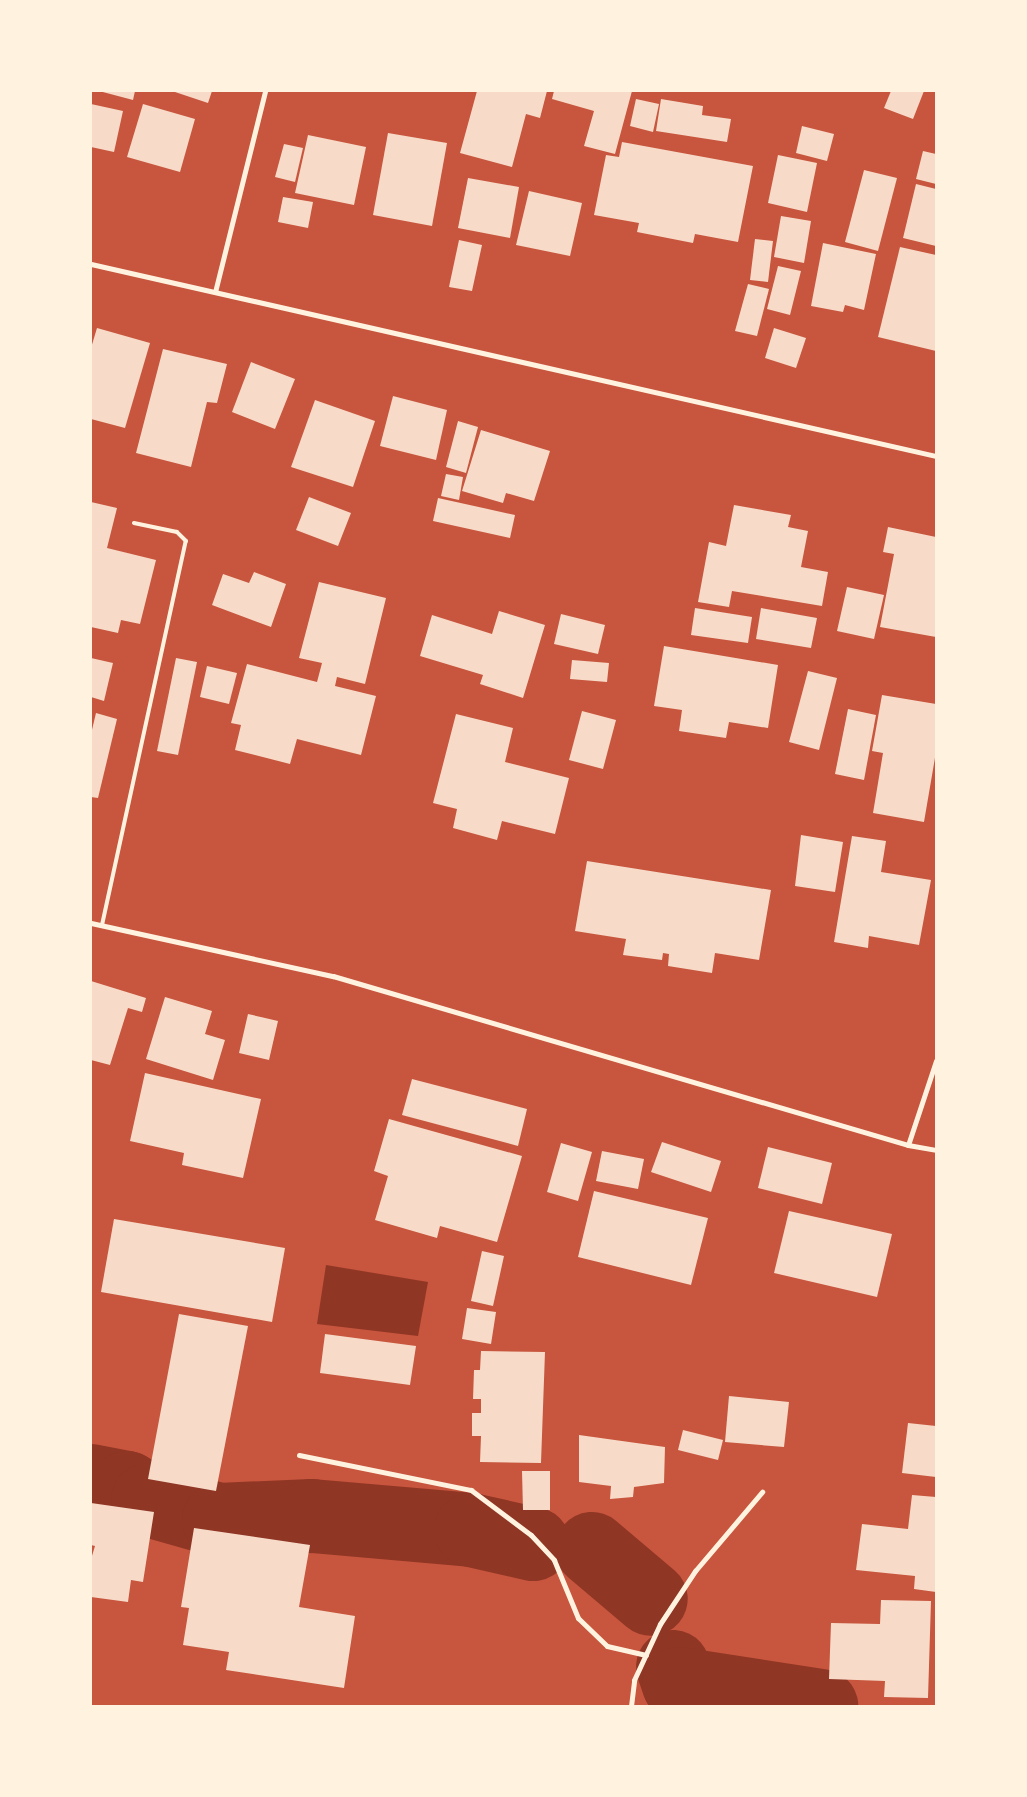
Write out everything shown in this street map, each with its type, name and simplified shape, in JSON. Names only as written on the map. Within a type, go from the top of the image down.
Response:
[{"type":"street","points":[[215,292],[265,91]]},
{"type":"street","points":[[91,264],[936,456]]},
{"type":"street","points":[[91,923],[333,976],[908,1145],[936,1150]]},
{"type":"street","points":[[908,1145],[936,1061]]},
{"type":"street","points":[[299,1455],[471,1490],[531,1535],[554,1560],[578,1618],[607,1646],[646,1655]]},
{"type":"street","points":[[631,1706],[634,1680],[660,1624],[695,1571],[762,1492]]},
{"type":"lane","points":[[102,925],[186,541],[178,532],[134,523]]},
{"type":"shaded area","points":[[326,1265],[428,1282],[418,1336],[317,1324]]},
{"type":"building","points":[[99,91],[135,91],[133,100]]},
{"type":"building","points":[[172,91],[212,91],[208,103]]},
{"type":"building","points":[[477,91],[547,91],[540,118],[526,114],[512,167],[460,153]]},
{"type":"building","points":[[554,91],[632,91],[615,154],[584,146],[594,111],[552,99]]},
{"type":"building","points":[[891,91],[924,91],[913,119],[884,108]]},
{"type":"building","points":[[636,99],[659,104],[653,132],[630,126]]},
{"type":"building","points":[[661,99],[703,106],[702,115],[731,119],[727,142],[656,131]]},
{"type":"building","points":[[91,104],[123,111],[114,152],[91,147]]},
{"type":"building","points":[[143,104],[195,119],[180,172],[127,157]]},
{"type":"building","points":[[802,126],[834,134],[827,161],[796,153]]},
{"type":"building","points":[[388,133],[447,143],[432,226],[373,215]]},
{"type":"building","points":[[308,135],[366,147],[354,205],[295,193]]},
{"type":"building","points":[[622,142],[753,166],[738,242],[695,234],[693,243],[637,232],[639,223],[594,215],[606,155],[619,157]]},
{"type":"building","points":[[284,144],[303,148],[295,182],[275,177]]},
{"type":"building","points":[[923,151],[936,154],[936,184],[916,179]]},
{"type":"building","points":[[778,155],[817,163],[807,212],[768,203]]},
{"type":"building","points":[[864,170],[897,178],[878,251],[845,242]]},
{"type":"building","points":[[468,178],[519,187],[510,238],[458,228]]},
{"type":"building","points":[[916,184],[936,189],[936,246],[903,238]]},
{"type":"building","points":[[529,191],[582,203],[570,256],[516,245]]},
{"type":"building","points":[[283,197],[313,202],[308,228],[278,222]]},
{"type":"building","points":[[781,216],[811,221],[804,263],[774,257]]},
{"type":"building","points":[[755,239],[773,241],[768,282],[750,280]]},
{"type":"building","points":[[459,240],[482,245],[472,291],[449,287]]},
{"type":"building","points":[[823,243],[876,254],[864,310],[845,305],[843,312],[811,306]]},
{"type":"building","points":[[900,247],[936,255],[936,351],[878,337]]},
{"type":"building","points":[[778,266],[801,271],[790,315],[767,309]]},
{"type":"building","points":[[748,284],[769,289],[757,336],[735,331]]},
{"type":"building","points":[[97,328],[150,343],[125,428],[91,419],[91,348]]},
{"type":"building","points":[[774,328],[806,338],[796,368],[765,358]]},
{"type":"building","points":[[163,349],[227,364],[217,403],[207,402],[191,467],[136,453]]},
{"type":"building","points":[[251,362],[295,379],[275,429],[232,412]]},
{"type":"building","points":[[393,396],[447,410],[436,460],[380,446]]},
{"type":"building","points":[[315,400],[375,421],[353,487],[291,467]]},
{"type":"building","points":[[458,421],[478,427],[466,473],[446,467]]},
{"type":"building","points":[[481,430],[550,451],[534,501],[506,493],[503,503],[462,491]]},
{"type":"building","points":[[446,474],[463,477],[459,500],[441,496]]},
{"type":"building","points":[[309,497],[351,513],[338,546],[296,530]]},
{"type":"building","points":[[438,498],[515,515],[510,538],[433,521]]},
{"type":"building","points":[[91,502],[117,508],[107,548],[156,560],[140,624],[121,620],[118,633],[91,627]]},
{"type":"building","points":[[734,505],[791,515],[788,527],[808,531],[801,567],[828,572],[822,606],[732,591],[729,607],[698,602],[709,542],[726,546]]},
{"type":"building","points":[[888,527],[936,537],[936,637],[880,627],[894,554],[883,552]]},
{"type":"building","points":[[254,572],[286,584],[271,627],[212,605],[223,574],[249,583]]},
{"type":"building","points":[[319,582],[386,598],[365,684],[337,677],[335,686],[376,696],[361,755],[297,739],[290,764],[235,750],[241,725],[231,723],[247,664],[317,682],[322,663],[299,658]]},
{"type":"building","points":[[847,587],[884,595],[874,639],[837,631]]},
{"type":"building","points":[[695,608],[752,617],[748,643],[691,635]]},
{"type":"building","points":[[761,608],[817,618],[811,648],[756,639]]},
{"type":"building","points":[[499,611],[545,625],[523,698],[480,684],[483,675],[420,656],[432,615],[492,634]]},
{"type":"building","points":[[561,614],[605,625],[598,654],[554,644]]},
{"type":"building","points":[[664,646],[778,665],[768,728],[729,722],[726,738],[679,731],[682,710],[654,706]]},
{"type":"building","points":[[91,658],[113,663],[104,701],[91,697]]},
{"type":"building","points":[[176,658],[197,662],[178,755],[157,751]]},
{"type":"building","points":[[572,660],[609,663],[607,682],[570,679]]},
{"type":"building","points":[[207,666],[237,673],[229,704],[200,697]]},
{"type":"building","points":[[808,671],[837,678],[819,750],[789,742]]},
{"type":"building","points":[[882,695],[936,704],[936,752],[924,822],[873,813],[883,753],[872,751]]},
{"type":"building","points":[[848,709],[876,715],[864,780],[835,774]]},
{"type":"building","points":[[582,711],[616,720],[603,769],[569,760]]},
{"type":"building","points":[[96,713],[117,719],[98,798],[91,797],[91,734]]},
{"type":"building","points":[[456,714],[513,728],[505,762],[569,778],[555,834],[502,821],[497,840],[453,828],[457,809],[433,803]]},
{"type":"building","points":[[801,835],[843,842],[835,892],[795,886]]},
{"type":"building","points":[[852,836],[886,841],[881,872],[931,880],[919,945],[869,936],[868,948],[834,942]]},
{"type":"building","points":[[587,861],[771,890],[759,960],[715,953],[712,973],[668,966],[669,954],[663,953],[662,960],[623,955],[626,939],[575,931]]},
{"type":"building","points":[[91,981],[146,998],[142,1012],[128,1008],[110,1065],[91,1060]]},
{"type":"building","points":[[165,997],[212,1011],[205,1034],[225,1040],[213,1080],[146,1059]]},
{"type":"building","points":[[248,1014],[278,1021],[269,1060],[239,1053]]},
{"type":"building","points":[[145,1073],[261,1099],[243,1178],[182,1165],[184,1153],[130,1141]]},
{"type":"building","points":[[412,1079],[527,1109],[518,1146],[402,1115]]},
{"type":"building","points":[[389,1119],[522,1156],[497,1242],[440,1226],[437,1238],[375,1220],[388,1176],[374,1171]]},
{"type":"building","points":[[662,1142],[721,1161],[711,1192],[651,1172]]},
{"type":"building","points":[[561,1143],[592,1152],[578,1201],[547,1192]]},
{"type":"building","points":[[768,1147],[832,1163],[822,1204],[758,1188]]},
{"type":"building","points":[[602,1151],[644,1159],[638,1189],[596,1181]]},
{"type":"building","points":[[594,1191],[708,1218],[691,1285],[578,1257]]},
{"type":"building","points":[[789,1211],[892,1234],[877,1297],[774,1273]]},
{"type":"building","points":[[114,1219],[285,1248],[272,1322],[101,1292]]},
{"type":"building","points":[[482,1251],[504,1256],[493,1306],[471,1301]]},
{"type":"building","points":[[467,1308],[496,1312],[491,1344],[462,1339]]},
{"type":"building","points":[[179,1314],[248,1326],[216,1491],[148,1479]]},
{"type":"building","points":[[325,1334],[416,1346],[410,1385],[320,1373]]},
{"type":"building","points":[[481,1351],[545,1352],[541,1463],[480,1462],[481,1436],[472,1436],[472,1413],[481,1413],[481,1399],[473,1399],[474,1370],[480,1370]]},
{"type":"building","points":[[729,1396],[789,1402],[784,1447],[725,1442]]},
{"type":"building","points":[[908,1423],[936,1426],[936,1477],[902,1473]]},
{"type":"building","points":[[683,1430],[723,1440],[718,1460],[678,1450]]},
{"type":"building","points":[[579,1435],[665,1447],[664,1483],[634,1487],[633,1497],[610,1499],[611,1486],[579,1482]]},
{"type":"building","points":[[522,1471],[550,1471],[550,1510],[523,1510]]},
{"type":"building","points":[[912,1495],[936,1497],[936,1592],[914,1589],[915,1576],[856,1570],[862,1524],[908,1529]]},
{"type":"building","points":[[91,1503],[154,1512],[143,1582],[131,1580],[128,1602],[91,1597],[91,1559],[95,1546],[91,1545]]},
{"type":"building","points":[[194,1528],[310,1545],[299,1607],[355,1616],[344,1688],[226,1670],[229,1652],[183,1645],[189,1608],[181,1607]]},
{"type":"building","points":[[881,1600],[931,1601],[928,1698],[884,1697],[885,1681],[829,1679],[831,1623],[880,1624]]},
{"type":"waterway","points":[[91,1481],[127,1488],[148,1500],[219,1520],[312,1516],[471,1530],[533,1544]]},
{"type":"waterway","points":[[592,1549],[651,1599]]},
{"type":"waterway","points":[[673,1667],[679,1684],[821,1706]]}]
